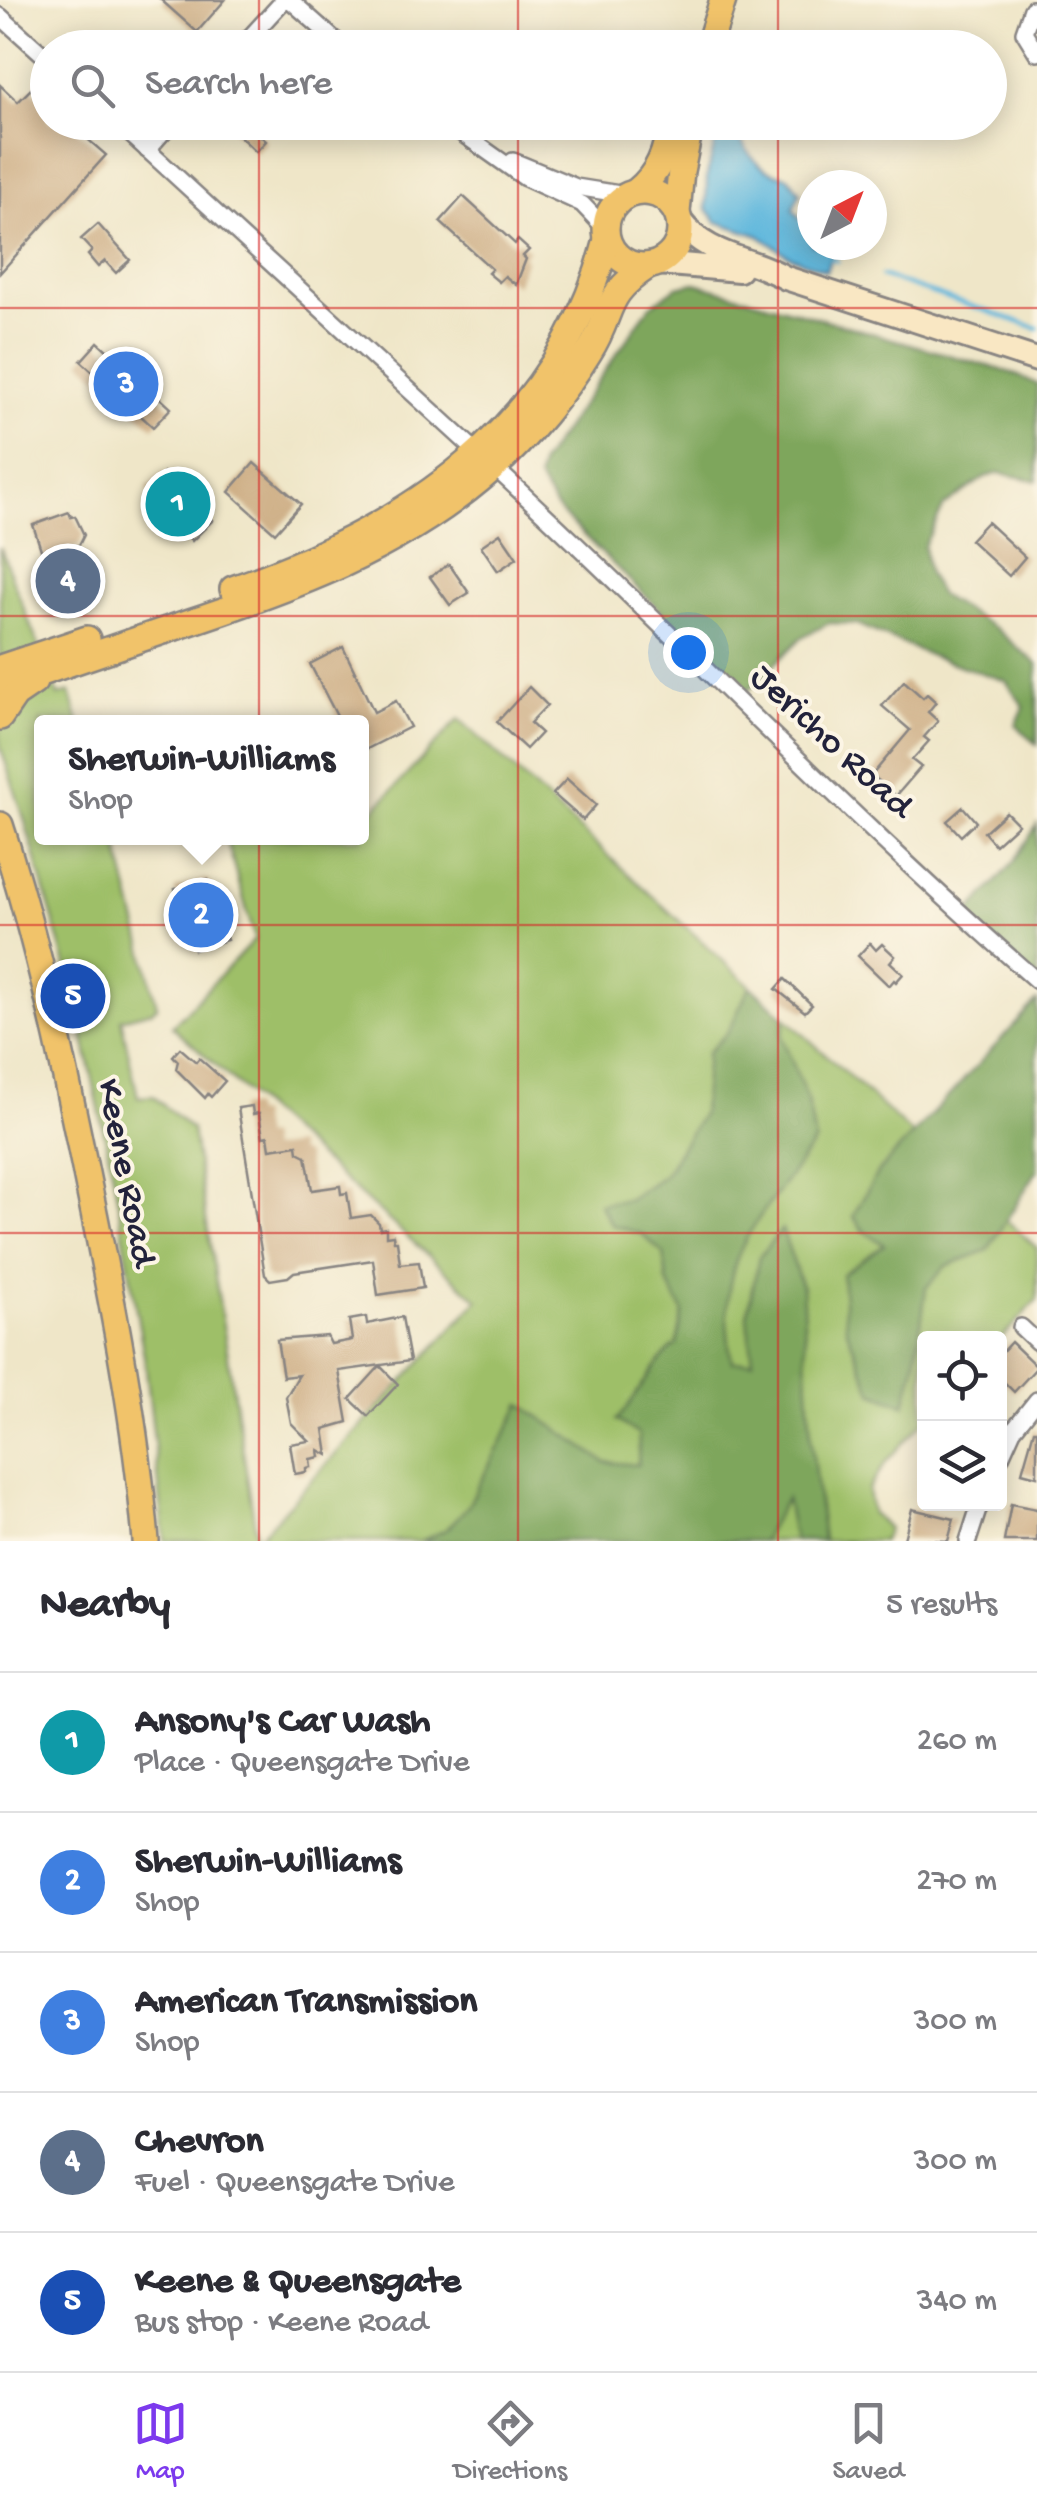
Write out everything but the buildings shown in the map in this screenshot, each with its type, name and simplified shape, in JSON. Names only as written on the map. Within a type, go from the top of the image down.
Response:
[{"type":"main road","points":[[714,30],[723,0]]},
{"type":"main road","points":[[0,668],[236,589],[335,550],[487,461],[578,324],[611,209],[653,176],[662,162],[668,140]]},
{"type":"main road","points":[[0,687],[298,585],[348,564],[424,521],[539,418],[584,360],[616,291],[667,258],[679,242],[680,171],[687,140]]},
{"type":"main road","points":[[632,193],[660,195],[697,239],[714,251],[757,262],[786,278]]},
{"type":"main road","points":[[606,235],[612,250],[628,263],[722,268],[786,278],[1037,360]]},
{"type":"main road","points":[[0,717],[15,695],[46,671]]},
{"type":"main road","name":"Keene Road","points":[[0,826],[24,900],[60,1044],[138,1446],[146,1541]]},
{"type":"street","points":[[258,30],[287,0],[323,30]]},
{"type":"street","points":[[1032,9],[1024,32],[1037,53]]},
{"type":"street","points":[[0,16],[30,44]]},
{"type":"street","name":"Jericho Road","points":[[136,140],[624,587],[726,690],[1037,982]]},
{"type":"street","points":[[147,150],[156,140]]},
{"type":"street","points":[[474,140],[525,178],[582,204],[606,235]]},
{"type":"street","points":[[495,154],[576,187],[632,193]]},
{"type":"street","points":[[1020,1327],[1037,1342]]},
{"type":"street","points":[[1007,1443],[1037,1400]]},
{"type":"street","points":[[968,1541],[978,1511]]},
{"type":"green space","points":[[695,283],[1012,373],[1037,384],[1037,481],[1000,473],[985,477],[944,506],[924,546],[928,573],[940,595],[996,629],[1037,664],[1037,745],[1016,725],[1024,707],[1006,681],[931,656],[857,624],[830,623],[802,637],[745,694],[556,508],[538,479],[541,463],[650,306],[677,287]]},
{"type":"green space","points":[[0,547],[58,696],[70,692],[77,715],[34,715],[34,845],[118,845],[157,1006],[152,1011],[121,1019],[138,1097],[153,1096],[192,1130],[257,1539],[478,1300],[172,1026],[255,939],[228,845],[369,845],[369,812],[459,719],[1037,1248],[1037,1300],[1007,1332],[917,1331],[917,1429],[886,1462],[868,1490],[872,1514],[888,1528],[883,1541],[823,1541],[822,1534],[815,1541],[165,1541],[146,1368],[114,1180],[75,996],[0,746]]},
{"type":"green space","points":[[1037,825],[1037,989],[962,920],[1014,862]]},
{"type":"green space","points":[[750,986],[786,1018],[782,1037],[808,1101],[815,1141],[745,1241],[728,1293],[727,1324],[732,1362],[753,1361],[747,1316],[759,1257],[782,1229],[802,1287],[811,1439],[823,1541],[794,1541],[786,1499],[762,1541],[421,1541],[446,1530],[468,1506],[521,1404],[605,1462],[638,1465],[639,1435],[617,1420],[677,1344],[683,1311],[667,1282],[664,1254],[642,1234],[612,1225],[599,1204],[629,1199],[664,1175],[702,1114],[707,1053],[728,1032]]},
{"type":"green space","points":[[1037,1001],[1037,1171],[988,1250],[946,1266],[926,1288],[905,1405],[872,1392],[846,1328],[842,1274],[884,1245],[862,1229],[853,1216],[878,1172]]},
{"type":"water","points":[[716,140],[741,140],[760,165],[789,177],[797,189],[793,209],[797,214],[797,259],[759,236],[717,222],[706,208],[707,175]]},
{"type":"water","points":[[799,260],[830,260],[826,271]]},
{"type":"waterway","points":[[881,276],[1037,328]]},
{"type":"place","name":"American Transmission","points":[[126,384]]},
{"type":"place","name":"Ansony's Car Wash","points":[[178,504]]},
{"type":"place","name":"Chevron","points":[[68,581]]},
{"type":"place","name":"Sherwin-Williams","points":[[201,915]]},
{"type":"place","name":"Keene & Queensgate","points":[[73,996]]}]
